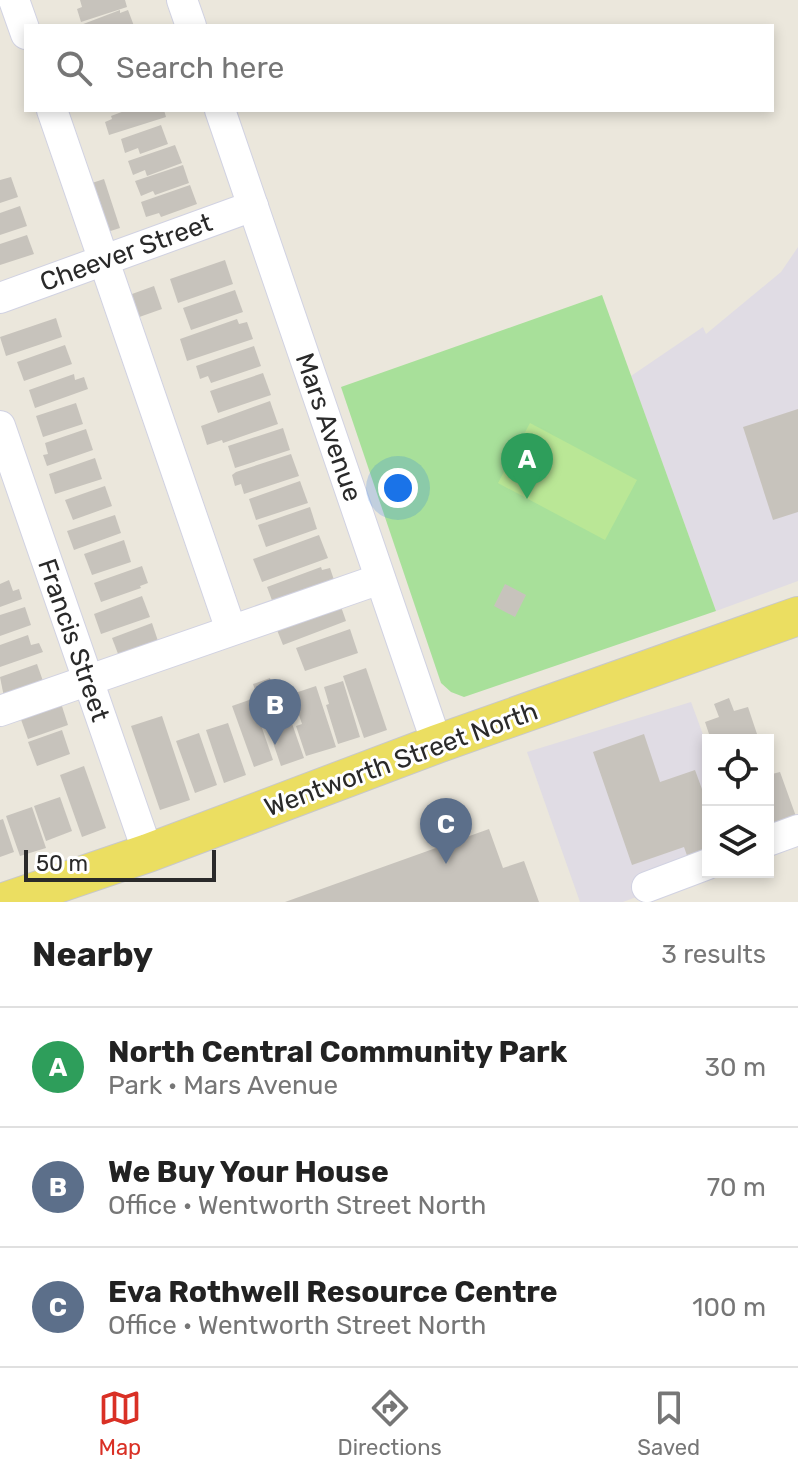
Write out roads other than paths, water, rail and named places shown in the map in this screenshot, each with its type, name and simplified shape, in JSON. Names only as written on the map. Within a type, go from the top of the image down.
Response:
[{"type":"main road","name":"Wentworth Street North","points":[[16,900],[437,744],[798,616]]},
{"type":"street","points":[[14,0],[24,28]]},
{"type":"street","points":[[182,0],[190,24]]},
{"type":"street","points":[[53,112],[231,630]]},
{"type":"street","name":"Mars Avenue","points":[[221,112],[437,744]]},
{"type":"street","name":"Cheever Street","points":[[0,298],[253,206]]},
{"type":"street","name":"Francis Street","points":[[0,426],[148,853]]},
{"type":"street","points":[[0,711],[380,579]]},
{"type":"street","points":[[774,839],[798,830]]},
{"type":"street","points":[[647,887],[702,866]]},
{"type":"place","name":"North Central Community Park","points":[[527,499]]},
{"type":"place","name":"We Buy Your House","points":[[275,745]]},
{"type":"place","name":"Eva Rothwell Resource Centre","points":[[446,864]]}]
